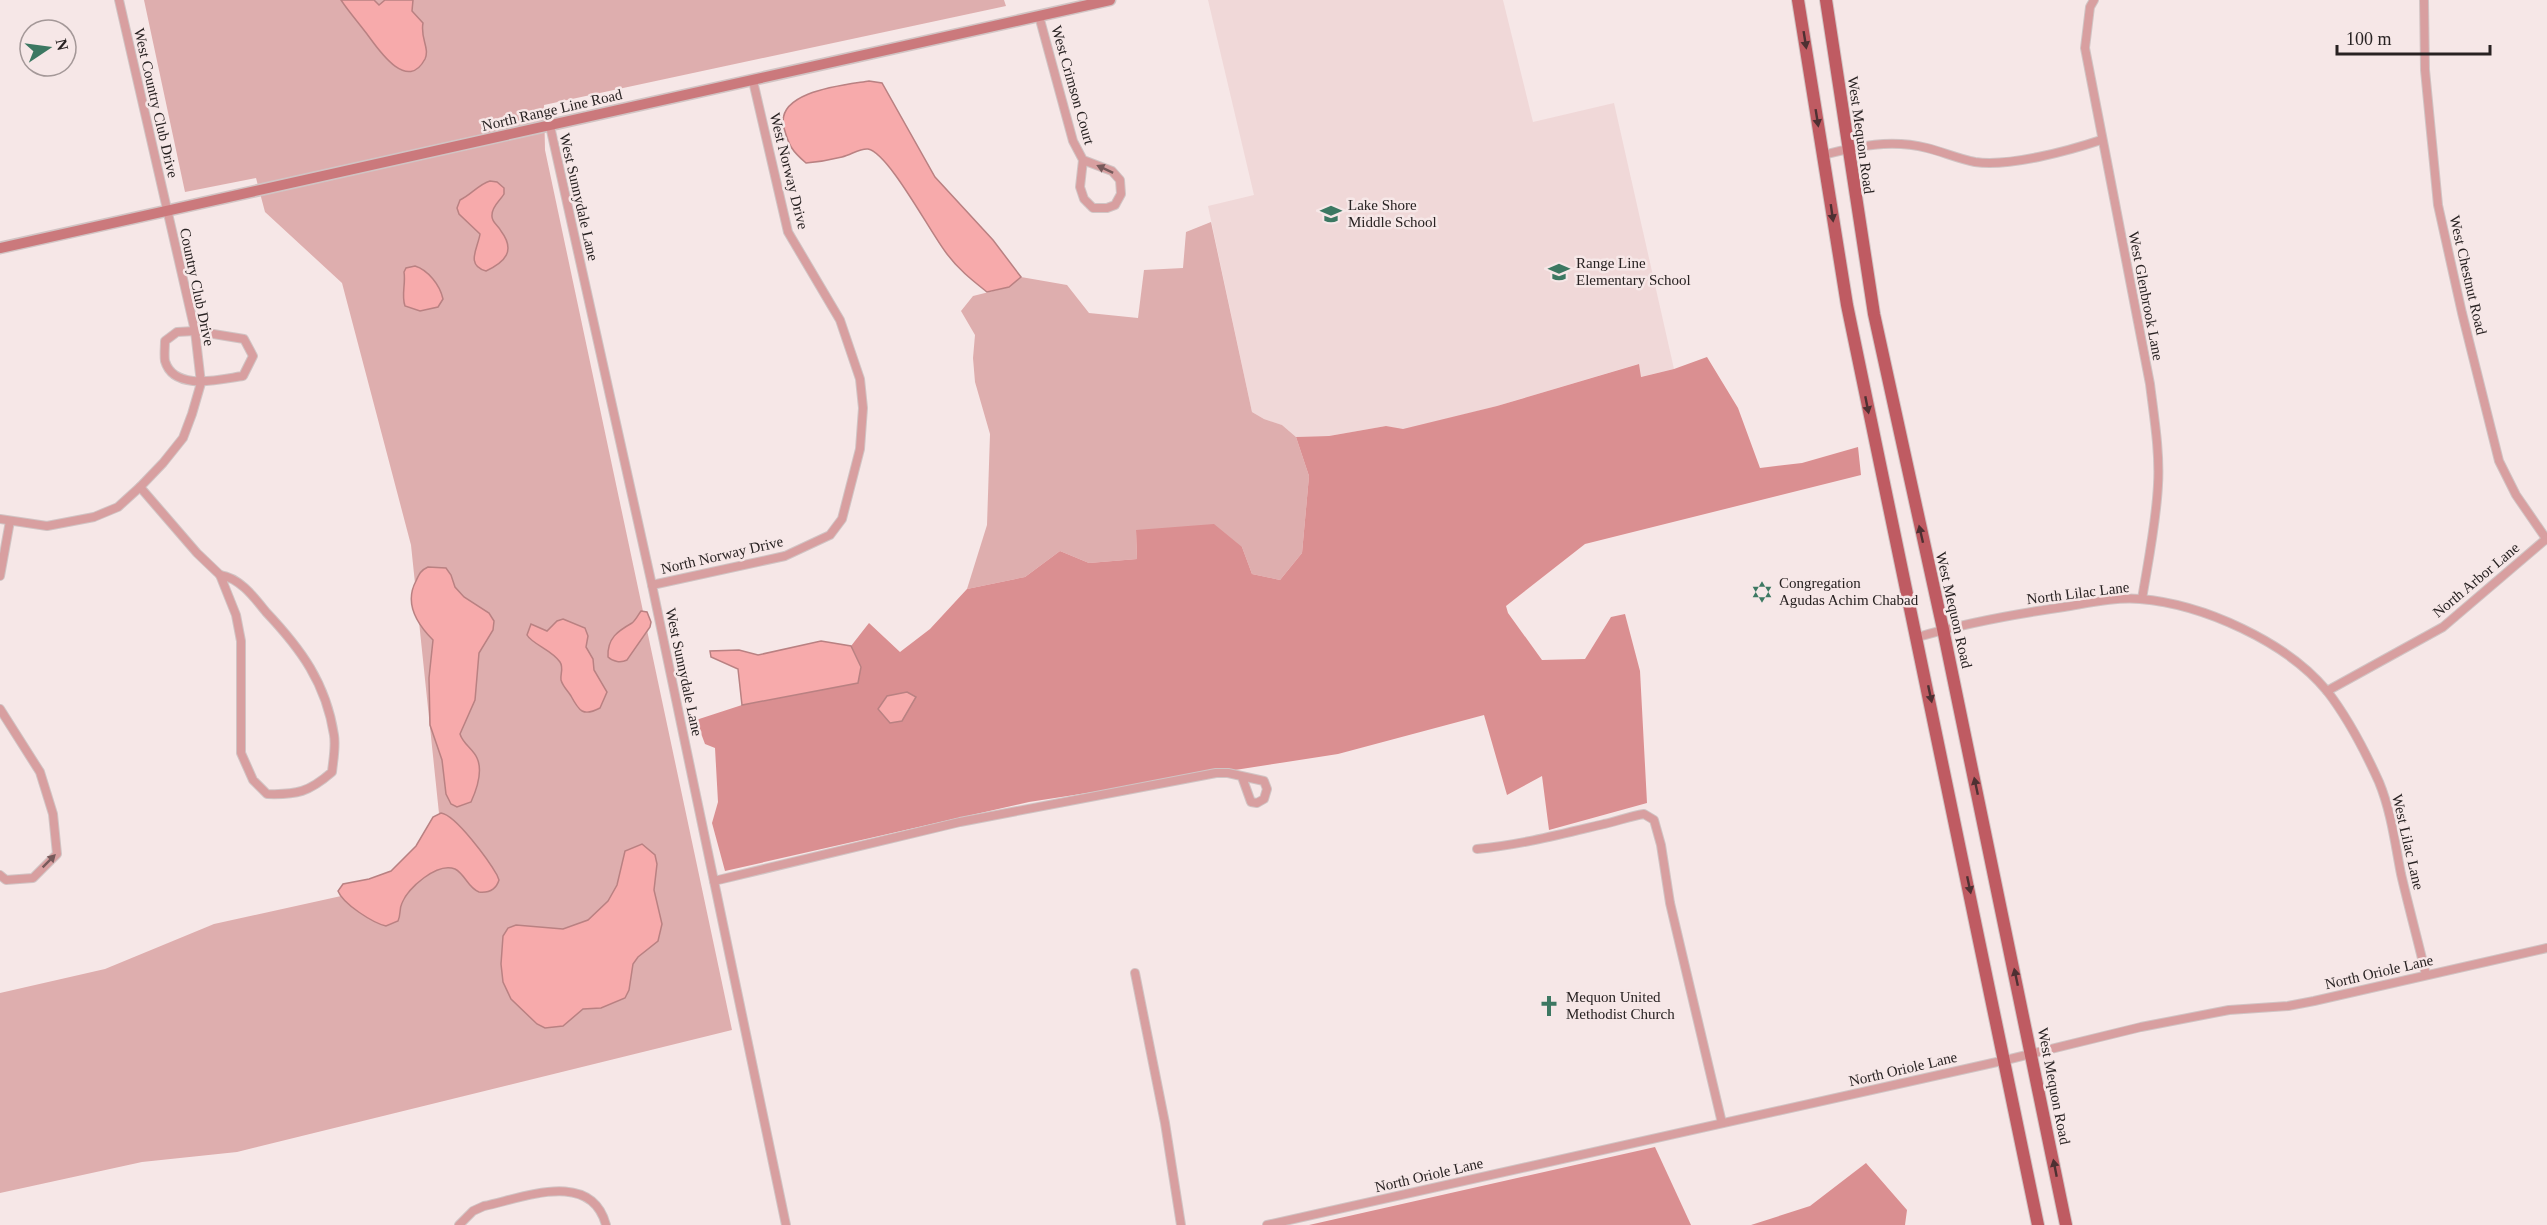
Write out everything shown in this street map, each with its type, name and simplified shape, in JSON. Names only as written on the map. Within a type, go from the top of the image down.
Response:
[{"type":"main road","points":[[1798,0],[1847,305],[1882,482],[1918,637],[2006,1060],[2038,1225]]},
{"type":"main road","name":"West Mequon Road","points":[[1826,0],[1874,314],[2032,1052],[2066,1225]]},
{"type":"street","name":"West Country Club Drive","points":[[119,0],[167,211]]},
{"type":"street","name":"North Range Line Road","points":[[0,248],[1110,0]]},
{"type":"street","name":"West Glenbrook Lane","points":[[2094,0],[2090,7],[2085,48],[2150,384],[2154,418],[2158,490],[2142,599]]},
{"type":"street","name":"West Chestnut Road","points":[[2424,0],[2425,70],[2438,205],[2462,313],[2499,461],[2516,495],[2546,540]]},
{"type":"street","name":"West Crimson Court","points":[[1039,16],[1073,141],[1083,160],[1080,187],[1084,199],[1093,208],[1107,208],[1115,205],[1121,194],[1120,180],[1112,171],[1083,160]]},
{"type":"street","name":"West Norway Drive","points":[[753,81],[788,232],[840,320],[860,379],[863,408],[860,449],[842,519],[830,535]]},
{"type":"street","name":"West Sunnydale Lane","points":[[549,126],[652,585],[786,1225]]},
{"type":"street","points":[[1823,155],[1871,144],[1895,144],[1926,148],[1977,162],[1996,162],[2064,152],[2101,140]]},
{"type":"street","name":"Country Club Drive","points":[[0,519],[47,526],[94,517],[118,507],[164,464],[183,438],[201,383],[195,331],[167,211]]},
{"type":"street","points":[[195,331],[244,339],[253,356],[243,376],[201,383],[176,376],[165,362],[165,341],[177,332],[195,331]]},
{"type":"street","points":[[140,487],[197,553],[220,575],[236,615],[241,641],[241,753],[253,780],[267,794],[291,795],[315,787],[332,772],[334,737],[321,686],[296,643],[253,596],[229,576],[220,575]]},
{"type":"street","points":[[0,576],[10,521]]},
{"type":"street","name":"North Norway Drive","points":[[652,585],[785,556],[830,535]]},
{"type":"street","name":"North Arbor Lane","points":[[2327,691],[2443,627],[2546,540]]},
{"type":"street","name":"North Lilac Lane","points":[[1918,637],[2065,606],[2117,599],[2142,599],[2206,612],[2252,632],[2296,662],[2327,691]]},
{"type":"street","name":"West Lilac Lane","points":[[2327,691],[2356,736],[2380,783],[2426,975]]},
{"type":"street","points":[[0,709],[40,772],[53,814],[57,855],[33,878],[6,880],[0,875]]},
{"type":"street","points":[[714,882],[960,822],[1216,773],[1228,773],[1242,777]]},
{"type":"street","points":[[1477,849],[1518,845],[1644,814],[1654,820],[1722,1123]]},
{"type":"street","name":"North Oriole Lane","points":[[1267,1225],[2006,1060],[2141,1027],[2229,1010],[2288,1006],[2547,948]]},
{"type":"street","points":[[1135,973],[1165,1122],[1181,1225]]},
{"type":"street","points":[[459,1225],[473,1211],[484,1206],[564,1190],[579,1193],[592,1201],[602,1212],[606,1225]]},
{"type":"shaded area","points":[[144,0],[1004,0],[1006,6],[544,105],[545,150],[732,1030],[237,1152],[142,1162],[0,1193],[0,993],[105,969],[214,924],[382,887],[440,823],[411,545],[342,283],[265,212],[256,178],[185,192]]},
{"type":"shaded area","points":[[341,0],[374,0],[379,5],[385,0],[413,0],[412,11],[423,23],[426,51],[425,59],[418,68],[410,72],[393,65]]},
{"type":"shaded area","points":[[1208,0],[1503,0],[1533,122],[1614,103],[1674,369],[1640,377],[1638,364],[1497,406],[1403,430],[1386,426],[1329,436],[1296,437],[1282,425],[1252,412],[1208,206],[1254,195]]},
{"type":"shaded area","points":[[869,81],[882,83],[935,177],[993,240],[1021,277],[1009,287],[987,292],[961,270],[940,244],[898,179],[877,154],[865,149],[838,158],[806,163],[792,148],[784,128],[784,116],[790,106],[800,98],[814,92]]},
{"type":"shaded area","points":[[490,181],[497,182],[504,188],[504,194],[493,209],[492,217],[508,244],[508,250],[503,260],[486,271],[476,265],[474,260],[480,234],[459,214],[457,208],[460,200]]},
{"type":"shaded area","points":[[1211,222],[1252,412],[1282,425],[1296,437],[1309,476],[1302,553],[1280,580],[1252,574],[1242,547],[1136,530],[1137,559],[1089,563],[1060,551],[1025,577],[967,589],[987,525],[990,434],[975,382],[973,358],[975,335],[961,311],[973,296],[1009,287],[1021,277],[1067,285],[1089,313],[1138,318],[1144,270],[1183,268],[1186,232]]},
{"type":"shaded area","points":[[415,266],[429,275],[439,288],[443,299],[438,307],[420,311],[405,306],[404,272],[406,268]]},
{"type":"shaded area","points":[[1707,357],[1738,408],[1760,468],[1802,463],[1858,447],[1861,475],[1585,544],[1506,606],[1508,613],[1542,660],[1585,659],[1611,617],[1625,614],[1640,671],[1647,803],[1549,830],[1542,776],[1507,795],[1484,715],[1338,754],[1029,802],[725,871],[712,823],[718,802],[715,748],[705,744],[696,720],[742,705],[858,683],[861,667],[851,646],[869,623],[900,652],[930,629],[967,589],[1025,577],[1060,551],[1089,563],[1137,559],[1136,530],[1214,524],[1242,547],[1252,574],[1280,580],[1302,553],[1309,476],[1296,437],[1329,436],[1386,426],[1403,429],[1497,406],[1639,364],[1641,377],[1674,369]]},
{"type":"shaded area","points":[[428,567],[446,568],[455,587],[464,597],[489,613],[494,621],[493,630],[479,653],[475,700],[460,734],[479,763],[478,781],[471,802],[457,807],[451,804],[446,794],[442,760],[430,725],[429,678],[433,640],[417,620],[411,597],[420,572]]},
{"type":"shaded area","points":[[641,611],[647,612],[651,622],[650,627],[627,660],[617,662],[610,659],[608,650],[611,640],[633,622]]},
{"type":"shaded area","points":[[563,619],[585,628],[588,636],[586,647],[593,659],[594,670],[607,692],[600,708],[594,711],[585,712],[579,709],[562,682],[560,662],[527,635],[531,624],[547,631],[557,621]]},
{"type":"shaded area","points":[[821,641],[851,646],[861,667],[858,683],[742,705],[738,669],[711,657],[710,651],[739,650],[758,655]]},
{"type":"shaded area","points":[[907,692],[916,697],[902,721],[890,723],[878,709],[887,696]]},
{"type":"shaded area","points":[[441,813],[463,830],[487,860],[499,880],[494,888],[486,892],[479,892],[455,869],[440,869],[424,878],[410,890],[401,905],[398,921],[386,926],[359,912],[346,902],[338,891],[343,884],[369,879],[391,871],[416,846],[433,817]]},
{"type":"shaded area","points":[[642,844],[655,855],[657,864],[654,890],[662,924],[658,941],[633,964],[629,990],[625,998],[601,1008],[583,1009],[563,1026],[545,1028],[537,1024],[511,999],[503,982],[501,964],[503,936],[508,928],[516,925],[563,929],[588,920],[608,901],[617,885],[625,851]]},
{"type":"shaded area","points":[[1655,1147],[1691,1225],[1309,1225]]},
{"type":"shaded area","points":[[1866,1163],[1907,1210],[1905,1225],[1751,1225],[1810,1206]]},
{"type":"place","name":"Lake Shore Middle School","points":[[1331,214]]},
{"type":"place","name":"Range Line Elementary School","points":[[1559,272]]},
{"type":"place","name":"Congregation Agudas Achim Chabad","points":[[1762,592]]},
{"type":"place","name":"Mequon United Methodist Church","points":[[1549,1006]]}]
